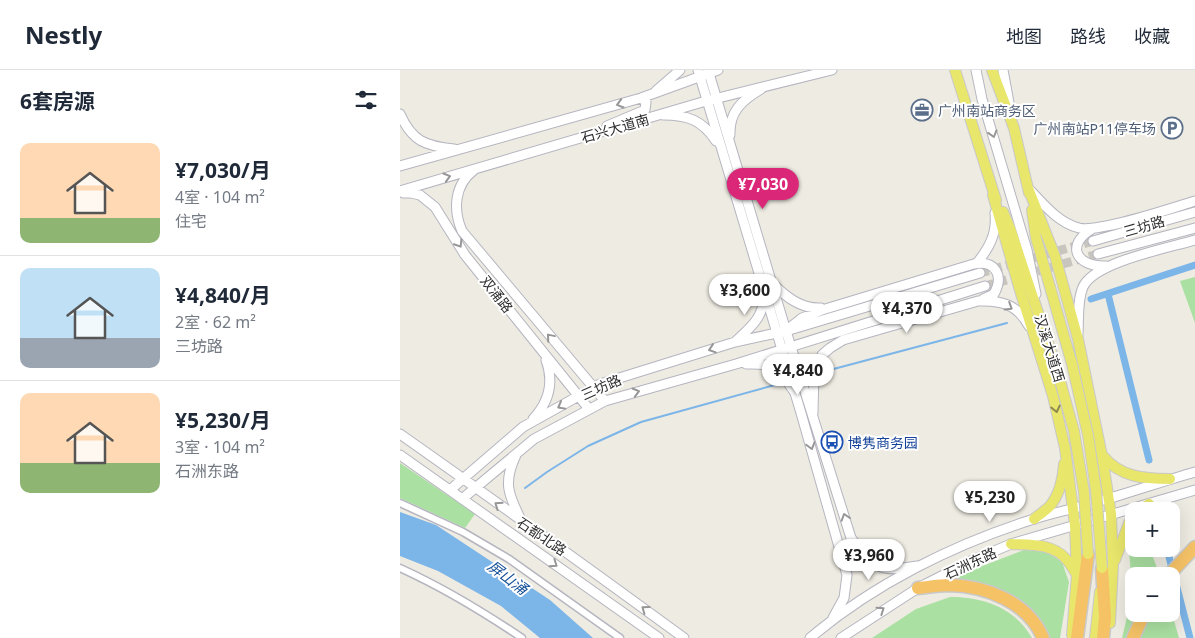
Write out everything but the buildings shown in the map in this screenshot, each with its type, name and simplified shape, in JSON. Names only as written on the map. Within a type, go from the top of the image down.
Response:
[{"type":"highway","points":[[1176,567],[1195,547]]},
{"type":"highway","points":[[1076,638],[1088,554]]},
{"type":"highway","points":[[1103,638],[1107,567]]},
{"type":"highway","points":[[918,588],[947,585],[964,586],[996,594],[1025,612],[1043,638]]},
{"type":"highway","points":[[1133,638],[1140,622]]},
{"type":"main road","points":[[587,136],[614,122],[645,110],[645,97],[666,84],[680,70]]},
{"type":"main road","name":"石兴大道南","points":[[400,192],[706,101],[717,100],[832,70]]},
{"type":"main road","name":"汉溪大道西","points":[[954,70],[993,195],[1012,231],[1057,370],[1074,432],[1084,492],[1088,554],[1084,638]]},
{"type":"main road","points":[[976,70],[982,99],[1027,250],[1040,316]]},
{"type":"main road","name":"汉溪大道西","points":[[992,70],[1014,128],[1028,188],[1036,238],[1072,364],[1088,435],[1107,567],[1094,638]]},
{"type":"main road","points":[[1003,70],[1014,128]]},
{"type":"main road","points":[[713,71],[717,100],[786,331],[852,538],[862,552],[879,568],[897,570],[918,566]]},
{"type":"main road","name":"石兴大道南","points":[[400,166],[645,97],[699,74],[713,71]]},
{"type":"main road","points":[[699,74],[801,413],[847,575],[844,598],[834,618]]},
{"type":"main road","points":[[730,143],[730,128],[736,111],[747,97],[765,87]]},
{"type":"main road","points":[[400,114],[405,125],[424,144],[459,150]]},
{"type":"main road","points":[[658,116],[680,116],[694,119],[712,135],[720,147]]},
{"type":"main road","name":"双涌路","points":[[477,168],[463,182],[457,199],[457,218],[462,231],[605,400]]},
{"type":"main road","points":[[1028,188],[1048,210],[1068,224],[1079,228],[1092,228],[1118,223],[1195,201]]},
{"type":"main road","points":[[1028,188],[1054,256],[1078,339],[1103,460],[1111,514],[1107,567],[1108,638]]},
{"type":"main road","name":"双涌路","points":[[400,192],[420,195],[435,207],[466,255],[589,409]]},
{"type":"main road","points":[[974,264],[984,255],[994,236],[996,223],[993,195]]},
{"type":"main road","points":[[993,195],[1053,396],[1069,470],[1075,525],[1077,575],[1071,638]]},
{"type":"main road","name":"三坊路","points":[[1093,241],[1195,212]]},
{"type":"main road","points":[[1092,228],[1083,234],[1078,244],[1079,257],[1090,265],[1109,266]]},
{"type":"main road","name":"三坊路","points":[[1098,254],[1195,228]]},
{"type":"main road","points":[[1078,339],[1080,295],[1083,286],[1090,277],[1109,266],[1195,240]]},
{"type":"main road","points":[[786,331],[802,318],[829,308],[974,264],[991,265],[998,276],[998,284],[994,294],[978,301],[843,340],[830,348],[822,355],[814,371],[812,410]]},
{"type":"main road","points":[[786,331],[980,273]]},
{"type":"main road","points":[[772,283],[781,292],[802,305],[816,309],[829,308]]},
{"type":"main road","points":[[791,346],[985,286]]},
{"type":"main road","points":[[735,342],[756,322],[764,308],[765,296]]},
{"type":"main road","points":[[978,301],[996,300],[1005,303],[1026,320],[1034,334]]},
{"type":"main road","name":"三坊路","points":[[450,490],[526,426],[593,388],[735,342],[786,331]]},
{"type":"main road","name":"三坊路","points":[[462,499],[534,439],[605,400],[736,364],[791,346]]},
{"type":"main road","points":[[534,439],[527,442],[520,438],[520,433],[544,404],[549,393],[550,373],[543,353]]},
{"type":"main road","points":[[736,364],[761,364],[774,368],[780,371],[793,390]]},
{"type":"main road","points":[[801,413],[802,407],[805,406],[812,410]]},
{"type":"main road","points":[[400,434],[403,438],[403,443],[400,447]]},
{"type":"main road","name":"石都北路","points":[[400,434],[684,638]]},
{"type":"main road","points":[[1034,519],[1050,506],[1059,489],[1063,476],[1065,448]]},
{"type":"main road","points":[[517,453],[507,484],[512,503],[522,522]]},
{"type":"main road","name":"石都北路","points":[[400,455],[659,638]]},
{"type":"main road","points":[[1069,470],[1077,480],[1084,482],[1092,480],[1100,474],[1103,460]]},
{"type":"main road","points":[[1103,460],[1123,472],[1144,479],[1170,479],[1173,496]]},
{"type":"main road","name":"石洲东路","points":[[810,638],[834,618],[918,566],[967,544],[1034,519],[1195,472]]},
{"type":"main road","name":"石洲东路","points":[[1155,502],[1195,490]]},
{"type":"main road","name":"石洲东路","points":[[841,638],[918,588],[973,560],[1010,544],[1125,510]]},
{"type":"main road","points":[[527,545],[522,539],[522,534],[527,529],[534,530]]},
{"type":"main road","points":[[1006,530],[1010,530],[1014,537],[1010,544],[1041,546],[1051,549],[1066,559],[1077,575]]},
{"type":"main road","points":[[1107,567],[1125,531]]},
{"type":"main road","points":[[839,545],[843,547],[848,545],[852,538]]},
{"type":"street","points":[[400,503],[466,534],[509,560],[620,638]]},
{"type":"street","points":[[400,568],[436,584],[522,638]]},
{"type":"green space","points":[[1195,277],[1195,323],[1180,281]]},
{"type":"green space","points":[[400,463],[475,514],[465,528],[400,498]]},
{"type":"green space","points":[[1024,550],[1045,551],[1062,562],[1069,582],[1060,638],[1048,638],[1010,595],[976,581],[951,578]]},
{"type":"green space","points":[[1130,557],[1153,557],[1157,567],[1130,567]]},
{"type":"green space","points":[[950,597],[975,599],[997,606],[1017,619],[1032,638],[872,638],[916,609]]},
{"type":"green space","points":[[1126,622],[1174,622],[1179,638],[1122,638]]},
{"type":"water","name":"屏山涌","points":[[400,512],[436,525],[550,600],[593,638],[540,638],[501,606],[438,571],[400,556]]},
{"type":"waterway","points":[[1091,299],[1195,265]]},
{"type":"waterway","points":[[1108,294],[1149,460]]},
{"type":"waterway","points":[[826,371],[1007,323]]},
{"type":"waterway","points":[[525,488],[588,446],[641,422],[782,383]]},
{"type":"waterway","points":[[1169,557],[1190,638]]},
{"type":"tunnel","points":[[980,273],[1093,241]]},
{"type":"tunnel","points":[[985,286],[1098,254]]},
{"type":"place","name":"广州南站商务区","points":[[922,110]]},
{"type":"place","name":"广州南站P11停车场","points":[[1172,128]]},
{"type":"place","name":"博隽商务园","points":[[832,442]]}]
